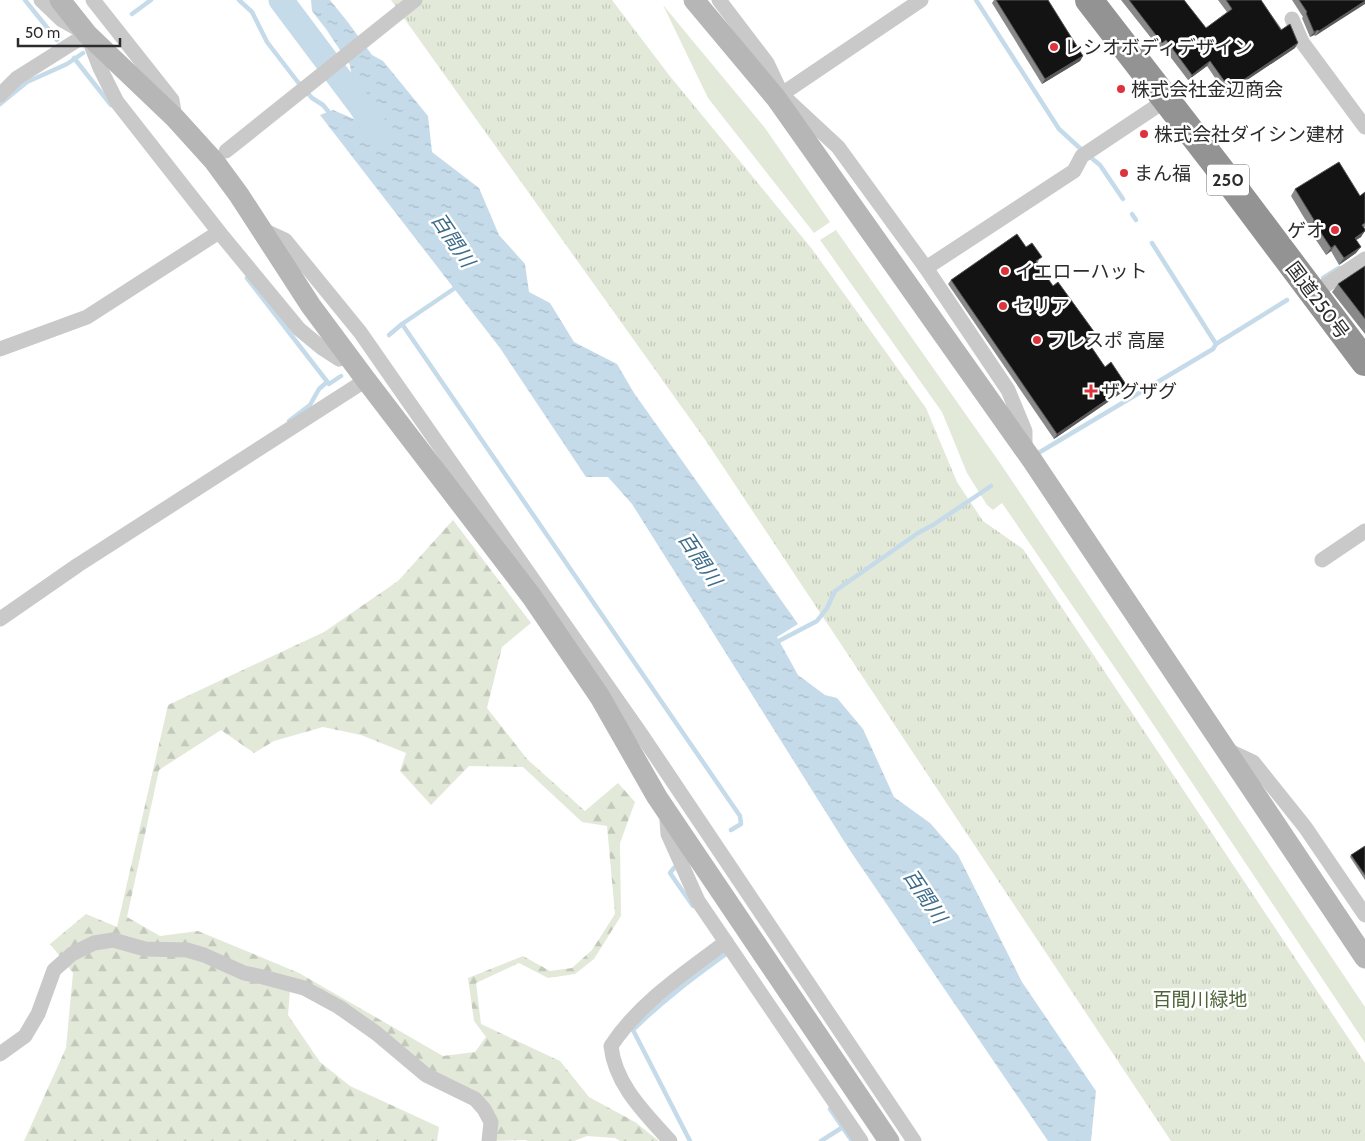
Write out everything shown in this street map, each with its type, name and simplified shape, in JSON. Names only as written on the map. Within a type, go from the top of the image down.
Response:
[{"type":"highway","name":"国道250号","points":[[1088,0],[1365,362]]},
{"type":"street","points":[[41,0],[62,20],[87,34],[100,68],[117,102],[215,234],[299,329],[339,359],[347,353]]},
{"type":"street","points":[[60,0],[87,34],[175,118],[220,156],[261,229],[300,290],[366,380],[532,597],[600,697],[649,785],[890,1141]]},
{"type":"street","points":[[93,0],[172,100],[175,118]]},
{"type":"street","points":[[220,156],[415,0]]},
{"type":"street","points":[[694,0],[779,96],[1025,451],[1365,958]]},
{"type":"street","points":[[719,0],[768,63],[779,96],[838,147],[926,268],[1008,390],[1025,432],[1025,451]]},
{"type":"street","points":[[779,96],[921,0]]},
{"type":"street","points":[[1292,18],[1302,42],[1365,128]]},
{"type":"street","points":[[0,95],[17,78],[87,34]]},
{"type":"street","points":[[926,268],[1074,171],[1085,153],[1166,100]]},
{"type":"street","points":[[261,229],[285,240],[360,332],[641,734],[914,1141]]},
{"type":"street","points":[[0,349],[88,317],[215,234]]},
{"type":"street","points":[[1314,293],[1365,259]]},
{"type":"street","points":[[0,620],[78,565],[366,380]]},
{"type":"street","points":[[1322,560],[1365,530]]},
{"type":"street","points":[[1225,749],[1253,762],[1305,827],[1365,915]]},
{"type":"street","points":[[669,814],[666,821],[668,834],[698,901],[723,944],[860,1141]]},
{"type":"street","points":[[0,1054],[25,1036],[38,1014],[54,970],[72,954],[94,942],[113,940],[145,949],[187,950],[204,955],[244,973],[263,976],[304,988],[339,1007],[376,1034],[426,1075],[474,1099],[484,1109],[491,1122],[489,1141]]},
{"type":"street","points":[[670,1141],[627,1090],[612,1056],[611,1046],[631,1022],[676,979],[723,944]]},
{"type":"green space","name":"百間川緑地","points":[[391,0],[612,0],[669,75],[812,249],[926,408],[957,482],[983,521],[1023,549],[1365,1063],[1365,1141],[1171,1141],[706,441]]},
{"type":"green space","points":[[663,5],[765,128],[830,222],[814,233],[708,98]]},
{"type":"green space","points":[[836,230],[1000,463],[1365,1007],[1365,1043],[1139,703],[1002,503],[993,510],[987,505],[967,473],[942,412],[820,240]]},
{"type":"green space","points":[[453,520],[531,623],[502,647],[487,708],[527,759],[585,811],[618,783],[635,802],[620,843],[621,916],[594,959],[575,974],[548,978],[519,963],[476,983],[481,1024],[560,1061],[589,1097],[635,1122],[659,1141],[620,1141],[615,1138],[587,1136],[574,1141],[485,1141],[487,1131],[479,1107],[318,1000],[290,991],[288,1015],[320,1062],[350,1086],[439,1127],[437,1141],[24,1141],[66,1048],[73,973],[50,944],[86,914],[117,927],[168,705],[324,632],[398,581]],"holes":[[[323,727],[361,735],[406,753],[400,771],[431,805],[469,766],[523,767],[582,822],[607,826],[615,914],[592,950],[572,968],[550,971],[523,956],[468,978],[474,1021],[486,1037],[475,1052],[443,1056],[299,973],[198,931],[160,936],[127,917],[159,770],[221,730],[254,753],[274,741]]]},
{"type":"water","points":[[311,0],[330,0],[372,55],[383,61],[428,116],[432,152],[479,188],[499,235],[525,264],[529,292],[550,303],[574,342],[617,364],[634,393],[798,624],[777,637],[798,675],[825,695],[837,698],[863,729],[894,797],[930,823],[958,855],[1022,982],[1096,1091],[1091,1141],[1048,1141],[849,849],[632,504],[608,477],[586,477],[500,348],[320,115],[333,110],[368,125],[353,87],[350,65],[312,11]]},
{"type":"building","points":[[996,0],[1048,0],[1083,56],[1045,79]]},
{"type":"building","points":[[1129,0],[1184,0],[1206,28],[1232,9],[1226,0],[1261,0],[1281,30],[1290,24],[1298,43],[1230,89],[1210,61],[1192,75],[1166,40],[1162,43]]},
{"type":"building","points":[[1299,0],[1365,1],[1319,31],[1314,32],[1307,12]]},
{"type":"building","points":[[1339,162],[1360,196],[1365,192],[1365,223],[1362,225],[1365,231],[1355,238],[1361,247],[1344,258],[1335,245],[1331,248],[1295,189]]},
{"type":"building","name":"フレスポ 高屋","points":[[1017,234],[1026,247],[1032,243],[1042,257],[1036,261],[1053,286],[1058,282],[1095,333],[1086,339],[1105,367],[1111,362],[1127,386],[1057,434],[951,280]]},
{"type":"building","points":[[1365,266],[1365,319],[1338,284]]},
{"type":"building","points":[[1365,846],[1365,875],[1351,855]]},
{"type":"waterway","points":[[25,0],[57,40]]},
{"type":"waterway","points":[[132,14],[151,0]]},
{"type":"waterway","points":[[239,0],[252,12],[267,42],[297,81],[332,116]]},
{"type":"waterway","name":"百間川","points":[[281,0],[379,133]]},
{"type":"waterway","points":[[976,0],[1059,129],[1083,151]]},
{"type":"waterway","points":[[0,104],[27,82],[67,64],[83,53]]},
{"type":"waterway","points":[[74,58],[111,105]]},
{"type":"waterway","points":[[1089,156],[1100,165],[1123,199]]},
{"type":"waterway","points":[[1132,214],[1136,220]]},
{"type":"waterway","points":[[1152,243],[1216,344]]},
{"type":"waterway","points":[[1323,278],[1339,268]]},
{"type":"waterway","points":[[247,278],[329,384],[341,376]]},
{"type":"waterway","points":[[389,335],[458,286]]},
{"type":"waterway","points":[[1040,452],[1213,349],[1216,344],[1287,300]]},
{"type":"waterway","points":[[402,324],[740,816],[741,824],[731,830]]},
{"type":"waterway","points":[[289,421],[310,405],[319,389],[327,382]]},
{"type":"waterway","points":[[775,643],[817,621],[827,608],[835,591],[918,533],[991,486]]},
{"type":"waterway","points":[[674,868],[670,873],[693,906]]},
{"type":"waterway","points":[[690,1141],[633,1030],[666,1000],[726,954]]},
{"type":"waterway","points":[[830,1109],[852,1141]]},
{"type":"waterway","points":[[821,1141],[843,1127]]},
{"type":"place","name":"レシオボディデザイン","points":[[1054,47]]},
{"type":"place","name":"株式会社金辺商会","points":[[1121,89]]},
{"type":"place","name":"株式会社ダイシン建材","points":[[1144,134]]},
{"type":"place","name":"まん福","points":[[1124,173]]},
{"type":"place","name":"ゲオ","points":[[1335,230]]},
{"type":"place","name":"イエローハット","points":[[1005,271]]},
{"type":"place","name":"セリア","points":[[1003,306]]},
{"type":"place","name":"フレスポ 高屋","points":[[1037,340]]},
{"type":"place","name":"ザグザグ","points":[[1091,391]]}]
